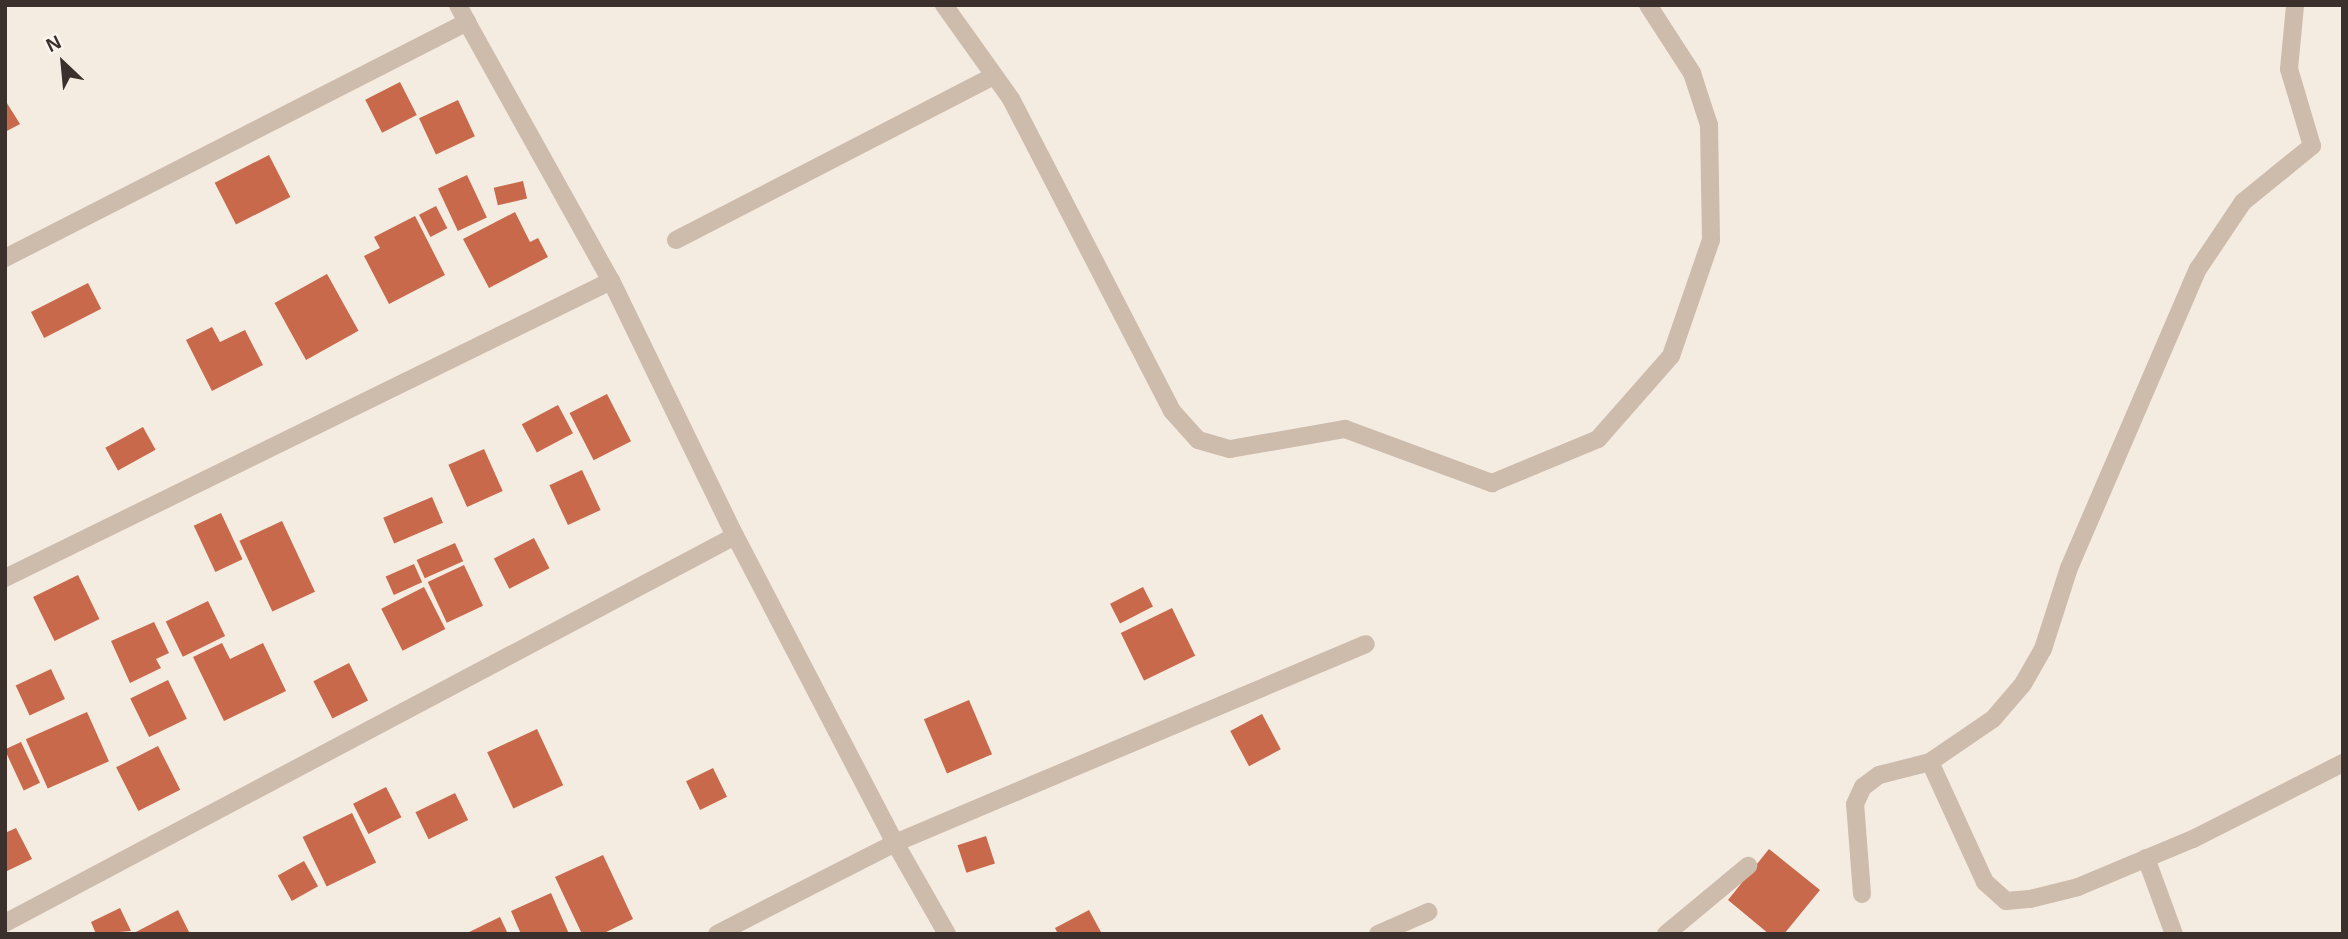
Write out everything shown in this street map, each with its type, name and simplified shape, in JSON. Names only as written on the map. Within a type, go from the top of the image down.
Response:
[{"type":"street","points":[[458,5],[611,281],[735,536],[894,843],[947,934]]},
{"type":"street","points":[[944,5],[1017,111],[1172,411],[1198,440],[1230,449],[1345,429],[1492,483],[1598,439],[1671,356],[1712,240],[1709,125],[1692,73],[1648,5]]},
{"type":"street","points":[[1862,894],[1855,804],[1863,787],[1879,775],[1930,762],[1993,719],[2023,684],[2043,649],[2069,568],[2198,269],[2243,202],[2312,146],[2289,69],[2295,5]]},
{"type":"street","points":[[5,258],[467,22]]},
{"type":"street","points":[[676,240],[995,76]]},
{"type":"street","points":[[5,578],[611,281]]},
{"type":"street","points":[[5,923],[735,536]]},
{"type":"street","points":[[717,934],[894,843],[1366,644]]},
{"type":"street","points":[[1930,762],[1985,883],[2006,901],[2030,899],[2078,887],[2193,839],[2343,764]]},
{"type":"street","points":[[2146,858],[2174,934]]},
{"type":"street","points":[[1666,934],[1748,866]]},
{"type":"street","points":[[1378,934],[1428,912]]},
{"type":"building","points":[[400,82],[417,115],[382,133],[365,100]]},
{"type":"building","points":[[5,100],[20,124],[5,132]]},
{"type":"building","points":[[458,100],[475,136],[436,154],[419,118]]},
{"type":"building","points":[[269,155],[290,197],[236,225],[215,183]]},
{"type":"building","points":[[467,175],[487,218],[458,231],[438,189]]},
{"type":"building","points":[[523,181],[527,199],[498,205],[494,188]]},
{"type":"building","points":[[436,206],[447,228],[430,237],[419,215]]},
{"type":"building","points":[[515,212],[530,242],[538,238],[548,257],[489,288],[463,239]]},
{"type":"building","points":[[415,216],[445,275],[389,304],[364,256],[380,248],[374,237]]},
{"type":"building","points":[[327,274],[359,331],[306,360],[275,303]]},
{"type":"building","points":[[88,283],[101,309],[44,338],[31,312]]},
{"type":"building","points":[[212,327],[220,342],[245,330],[263,365],[212,391],[186,340]]},
{"type":"building","points":[[607,394],[631,441],[594,460],[570,413]]},
{"type":"building","points":[[558,405],[573,433],[537,453],[522,424]]},
{"type":"building","points":[[143,427],[156,450],[118,471],[105,448]]},
{"type":"building","points":[[484,449],[503,491],[467,507],[448,465]]},
{"type":"building","points":[[582,470],[601,510],[568,525],[549,485]]},
{"type":"building","points":[[432,497],[443,523],[394,543],[383,518]]},
{"type":"building","points":[[221,513],[243,559],[215,572],[194,526]]},
{"type":"building","points":[[282,521],[315,592],[272,612],[239,541]]},
{"type":"building","points":[[534,538],[549,568],[509,589],[494,558]]},
{"type":"building","points":[[455,543],[463,561],[425,578],[417,560]]},
{"type":"building","points":[[414,564],[422,582],[394,595],[386,577]]},
{"type":"building","points":[[464,565],[483,606],[447,623],[428,582]]},
{"type":"building","points":[[78,575],[99,619],[55,641],[33,597]]},
{"type":"building","points":[[424,587],[445,629],[403,651],[381,609]]},
{"type":"building","points":[[1143,587],[1153,607],[1120,623],[1110,604]]},
{"type":"building","points":[[208,601],[225,636],[183,657],[166,622]]},
{"type":"building","points":[[1172,608],[1195,656],[1144,681],[1121,633]]},
{"type":"building","points":[[154,622],[169,653],[156,659],[161,668],[130,683],[111,641]]},
{"type":"building","points":[[222,643],[230,659],[263,643],[286,691],[224,721],[193,657]]},
{"type":"building","points":[[349,663],[368,700],[332,719],[313,681]]},
{"type":"building","points":[[51,669],[65,699],[30,715],[16,685]]},
{"type":"building","points":[[168,680],[187,719],[149,737],[130,698]]},
{"type":"building","points":[[969,700],[992,754],[947,773],[924,719]]},
{"type":"building","points":[[87,712],[109,761],[48,789],[26,739]]},
{"type":"building","points":[[1262,714],[1281,749],[1249,766],[1230,731]]},
{"type":"building","points":[[537,729],[563,785],[513,808],[487,752]]},
{"type":"building","points":[[21,742],[40,783],[24,790],[5,750]]},
{"type":"building","points":[[158,746],[180,790],[138,811],[116,767]]},
{"type":"building","points":[[713,768],[727,797],[700,810],[686,781]]},
{"type":"building","points":[[386,787],[401,817],[368,834],[353,804]]},
{"type":"building","points":[[455,793],[468,820],[429,839],[415,812]]},
{"type":"building","points":[[352,813],[376,862],[327,887],[303,837]]},
{"type":"building","points":[[16,828],[32,859],[5,872],[5,833]]},
{"type":"building","points":[[986,836],[995,864],[966,873],[957,845]]},
{"type":"building","points":[[1769,849],[1820,890],[1784,934],[1769,934],[1728,900]]},
{"type":"building","points":[[603,855],[633,919],[602,934],[582,934],[555,877]]},
{"type":"building","points":[[304,861],[318,886],[292,901],[278,876]]},
{"type":"building","points":[[551,893],[569,934],[521,934],[511,911]]},
{"type":"building","points":[[120,908],[131,931],[96,934],[91,922]]},
{"type":"building","points":[[178,910],[190,934],[132,934]]},
{"type":"building","points":[[1089,910],[1102,934],[1058,934],[1055,928]]},
{"type":"building","points":[[500,917],[508,934],[465,934]]}]
